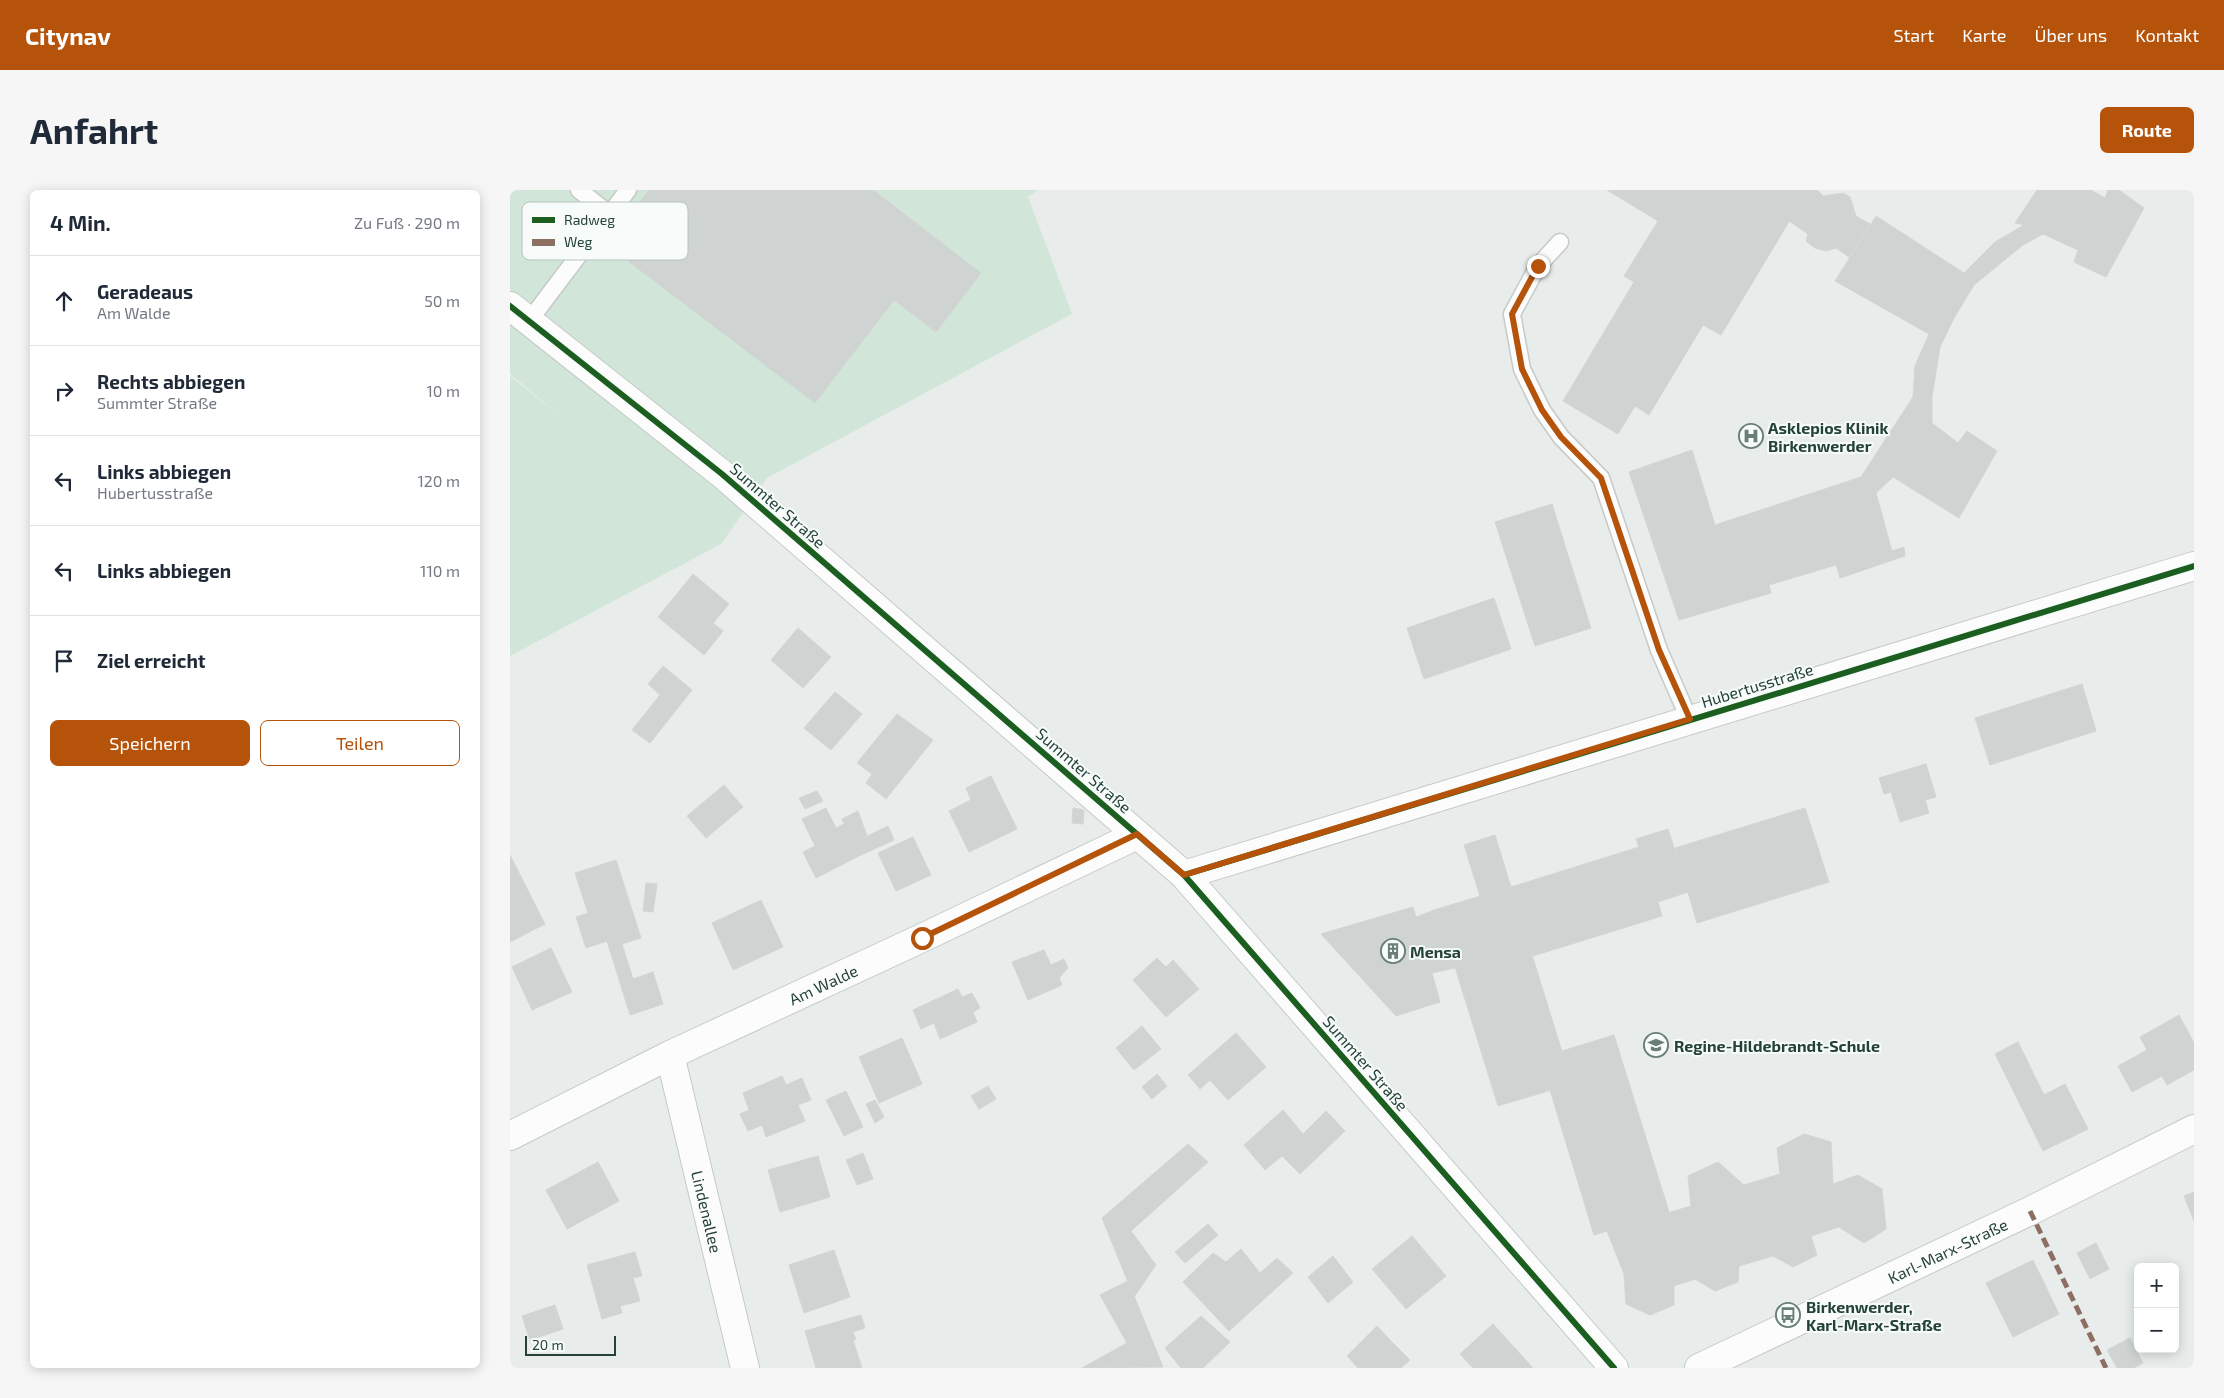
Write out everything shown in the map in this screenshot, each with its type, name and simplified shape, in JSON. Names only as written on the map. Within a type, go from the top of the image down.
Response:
[{"type":"street","name":"Summter Straße","points":[[520,314],[722,474],[1184,875],[1614,1368]]},
{"type":"street","name":"Hubertusstraße","points":[[1184,875],[2194,566]]},
{"type":"street","name":"Am Walde","points":[[510,1136],[670,1055],[922,938],[1137,834]]},
{"type":"street","name":"Lindenallee","points":[[670,1055],[745,1368]]},
{"type":"street","name":"Karl-Marx-Straße","points":[[1699,1368],[2030,1211],[2194,1129]]},
{"type":"lane","points":[[579,190],[594,202]]},
{"type":"lane","points":[[618,202],[628,190]]},
{"type":"lane","points":[[1560,242],[1538,266],[1512,314],[1522,369],[1542,410],[1561,437],[1601,478],[1659,650],[1690,719]]},
{"type":"lane","points":[[562,262],[567,260]]},
{"type":"lane","points":[[520,314],[573,260]]},
{"type":"green space","points":[[510,190],[1038,190],[1028,197],[1072,314],[767,478],[721,544],[510,656],[510,376],[562,417],[510,374]]},
{"type":"building","points":[[649,190],[873,190],[981,273],[936,332],[894,300],[815,403],[627,260],[688,260],[688,202],[640,202]]},
{"type":"building","points":[[1607,190],[1808,190],[1721,335],[1703,325],[1649,415],[1635,406],[1618,434],[1563,401],[1634,282],[1624,276],[1658,221]]},
{"type":"building","points":[[1808,190],[1817,190],[1823,196],[1843,193],[1850,197],[1856,216],[1870,224],[1849,257],[1836,248],[1826,251],[1815,248],[1806,241],[1808,234],[1789,221]]},
{"type":"building","points":[[2037,190],[2091,190],[2105,198],[2108,190],[2119,190],[2144,208],[2106,277],[2074,262],[2078,250],[2043,234],[2023,245],[1974,285],[1954,318],[1940,347],[1932,397],[1932,423],[1958,443],[1967,431],[1997,451],[1959,518],[1893,477],[1876,493],[1861,477],[1913,397],[1915,366],[1929,334],[1835,281],[1876,216],[1964,273],[1995,242],[2024,225],[2015,223]]},
{"type":"building","points":[[1692,450],[1715,525],[1861,477],[1876,493],[1892,551],[1904,547],[1905,556],[1840,578],[1836,565],[1769,585],[1771,593],[1679,620],[1629,472]]},
{"type":"building","points":[[1552,504],[1591,628],[1535,646],[1495,522]]},
{"type":"building","points":[[693,574],[729,604],[713,623],[723,631],[704,655],[658,617]]},
{"type":"building","points":[[1494,598],[1511,649],[1424,679],[1407,628]]},
{"type":"building","points":[[798,628],[831,657],[803,688],[771,660]]},
{"type":"building","points":[[663,666],[692,690],[650,743],[632,730],[660,695],[648,684]]},
{"type":"building","points":[[2082,684],[2096,731],[1990,765],[1975,718]]},
{"type":"building","points":[[835,692],[862,714],[831,750],[804,728]]},
{"type":"building","points":[[897,714],[933,740],[886,799],[866,783],[872,774],[857,763]]},
{"type":"building","points":[[1926,764],[1936,797],[1925,800],[1929,813],[1900,822],[1891,792],[1884,794],[1879,778]]},
{"type":"building","points":[[991,776],[1017,829],[969,852],[949,811],[971,800],[966,788]]},
{"type":"building","points":[[724,785],[743,807],[706,838],[687,816]]},
{"type":"building","points":[[817,791],[823,801],[805,809],[799,798]]},
{"type":"building","points":[[826,808],[836,828],[844,824],[859,856],[816,878],[803,852],[815,846],[802,819]]},
{"type":"building","points":[[1073,808],[1084,810],[1083,824],[1072,823]]},
{"type":"building","points":[[1805,808],[1829,882],[1697,923],[1675,848]]},
{"type":"building","points":[[858,811],[867,836],[853,843],[842,819]]},
{"type":"building","points":[[888,826],[894,840],[859,856],[853,843]]},
{"type":"building","points":[[1668,829],[1688,892],[1658,902],[1662,916],[1533,956],[1511,887],[1639,847],[1636,839]]},
{"type":"building","points":[[1495,835],[1511,887],[1480,896],[1464,845]]},
{"type":"building","points":[[913,837],[931,875],[896,891],[878,853]]},
{"type":"building","points":[[510,855],[545,924],[510,942]]},
{"type":"building","points":[[616,860],[641,938],[622,944],[633,979],[653,972],[663,1004],[630,1015],[607,941],[586,948],[576,917],[588,913],[575,873]]},
{"type":"building","points":[[646,883],[657,884],[653,912],[643,911]]},
{"type":"building","points":[[1511,887],[1572,1084],[1498,1106],[1437,909]]},
{"type":"building","points":[[761,900],[783,947],[733,970],[712,923]]},
{"type":"building","name":"Mensa","points":[[1413,907],[1416,917],[1437,909],[1455,968],[1432,973],[1440,1002],[1396,1016],[1321,934]]},
{"type":"building","points":[[551,948],[572,992],[532,1010],[512,967]]},
{"type":"building","points":[[1044,950],[1051,965],[1064,959],[1068,968],[1059,978],[1062,985],[1028,1000],[1012,962]]},
{"type":"building","points":[[1157,958],[1166,967],[1173,960],[1199,989],[1166,1017],[1133,980]]},
{"type":"building","points":[[958,989],[962,997],[972,993],[980,1008],[973,1012],[977,1022],[940,1039],[934,1023],[921,1029],[913,1010]]},
{"type":"building","points":[[2179,1015],[2194,1043],[2194,1070],[2167,1085],[2162,1076],[2132,1092],[2118,1066],[2147,1050],[2140,1037]]},
{"type":"building","points":[[1142,1026],[1161,1049],[1134,1070],[1116,1048]]},
{"type":"building","points":[[1236,1033],[1266,1067],[1228,1100],[1210,1080],[1200,1089],[1188,1075]]},
{"type":"building","points":[[1614,1035],[1669,1212],[1594,1235],[1550,1090],[1572,1084],[1562,1051]]},
{"type":"building","points":[[902,1038],[922,1084],[879,1103],[859,1057]]},
{"type":"building","points":[[2018,1042],[2044,1095],[2065,1084],[2088,1129],[2043,1151],[1995,1054]]},
{"type":"building","points":[[1157,1074],[1167,1086],[1152,1099],[1142,1087]]},
{"type":"building","points":[[782,1076],[786,1085],[802,1078],[811,1100],[798,1105],[805,1121],[766,1137],[762,1125],[748,1131],[740,1114],[749,1110],[743,1093]]},
{"type":"building","points":[[988,1086],[996,1099],[979,1109],[971,1096]]},
{"type":"building","points":[[846,1091],[863,1127],[844,1136],[826,1100]]},
{"type":"building","points":[[875,1100],[884,1117],[875,1123],[866,1104]]},
{"type":"building","points":[[1283,1110],[1303,1134],[1326,1111],[1345,1131],[1300,1174],[1282,1156],[1265,1170],[1244,1145]]},
{"type":"building","points":[[1804,1134],[1831,1142],[1833,1184],[1858,1175],[1882,1189],[1886,1229],[1864,1243],[1839,1227],[1811,1236],[1817,1255],[1793,1267],[1773,1256],[1739,1266],[1738,1282],[1715,1291],[1695,1279],[1674,1286],[1674,1305],[1650,1315],[1626,1304],[1624,1274],[1607,1231],[1691,1206],[1688,1176],[1718,1162],[1744,1185],[1780,1174],[1777,1148]]},
{"type":"building","points":[[1188,1144],[1208,1162],[1131,1231],[1156,1265],[1134,1297],[1102,1218]]},
{"type":"building","points":[[863,1153],[873,1179],[857,1185],[846,1160]]},
{"type":"building","points":[[818,1156],[830,1197],[780,1212],[768,1170]]},
{"type":"building","points":[[598,1162],[619,1201],[567,1229],[546,1190]]},
{"type":"building","points":[[2194,1192],[2194,1221],[2184,1196]]},
{"type":"building","points":[[1208,1224],[1218,1235],[1185,1263],[1175,1252]]},
{"type":"building","points":[[1412,1236],[1446,1276],[1406,1309],[1372,1269]]},
{"type":"building","points":[[2096,1243],[2109,1269],[2090,1279],[2077,1253]]},
{"type":"building","points":[[1241,1249],[1260,1273],[1277,1258],[1293,1273],[1229,1331],[1183,1282],[1213,1253],[1226,1262]]},
{"type":"building","points":[[834,1250],[850,1297],[804,1313],[789,1265]]},
{"type":"building","points":[[635,1252],[642,1276],[633,1278],[640,1301],[620,1306],[622,1313],[602,1319],[587,1265]]},
{"type":"building","points":[[1333,1256],[1353,1282],[1328,1303],[1308,1277]]},
{"type":"building","points":[[2033,1260],[2059,1314],[2013,1337],[1986,1283]]},
{"type":"building","points":[[1128,1281],[1163,1367],[1082,1368],[1127,1343],[1100,1295]]},
{"type":"building","points":[[555,1305],[563,1329],[530,1340],[522,1316]]},
{"type":"building","points":[[861,1315],[865,1328],[853,1332],[856,1339],[853,1340],[862,1368],[816,1368],[805,1331]]},
{"type":"building","points":[[1201,1316],[1230,1342],[1203,1368],[1181,1368],[1165,1348]]},
{"type":"building","points":[[1493,1324],[1533,1368],[1473,1368],[1460,1354]]},
{"type":"building","points":[[1377,1326],[1392,1342],[1365,1368],[1358,1368],[1347,1356]]},
{"type":"building","points":[[2130,1338],[2134,1346],[2134,1353],[2138,1353],[2143,1363],[2134,1368],[2117,1368],[2107,1350]]},
{"type":"building","points":[[1392,1342],[1410,1360],[1401,1368],[1365,1368]]},
{"type":"marked path","points":[[2030,1211],[2106,1368]]},
{"type":"cycle path","points":[[510,306],[722,474],[1184,875],[1614,1368]]},
{"type":"cycle path","points":[[1184,875],[2194,566]]},
{"type":"place","name":"Asklepios Klinik Birkenwerder","points":[[1751,436]]},
{"type":"place","name":"Mensa","points":[[1393,951]]},
{"type":"place","name":"Regine-Hildebrandt-Schule","points":[[1656,1045]]},
{"type":"place","name":"Birkenwerder, Karl-Marx-Straße","points":[[1788,1315]]},
{"type":"route","points":[[922,938],[1137,834],[1184,875],[1690,719],[1659,650],[1601,478],[1561,437],[1542,410],[1522,369],[1512,314],[1538,266]]}]
